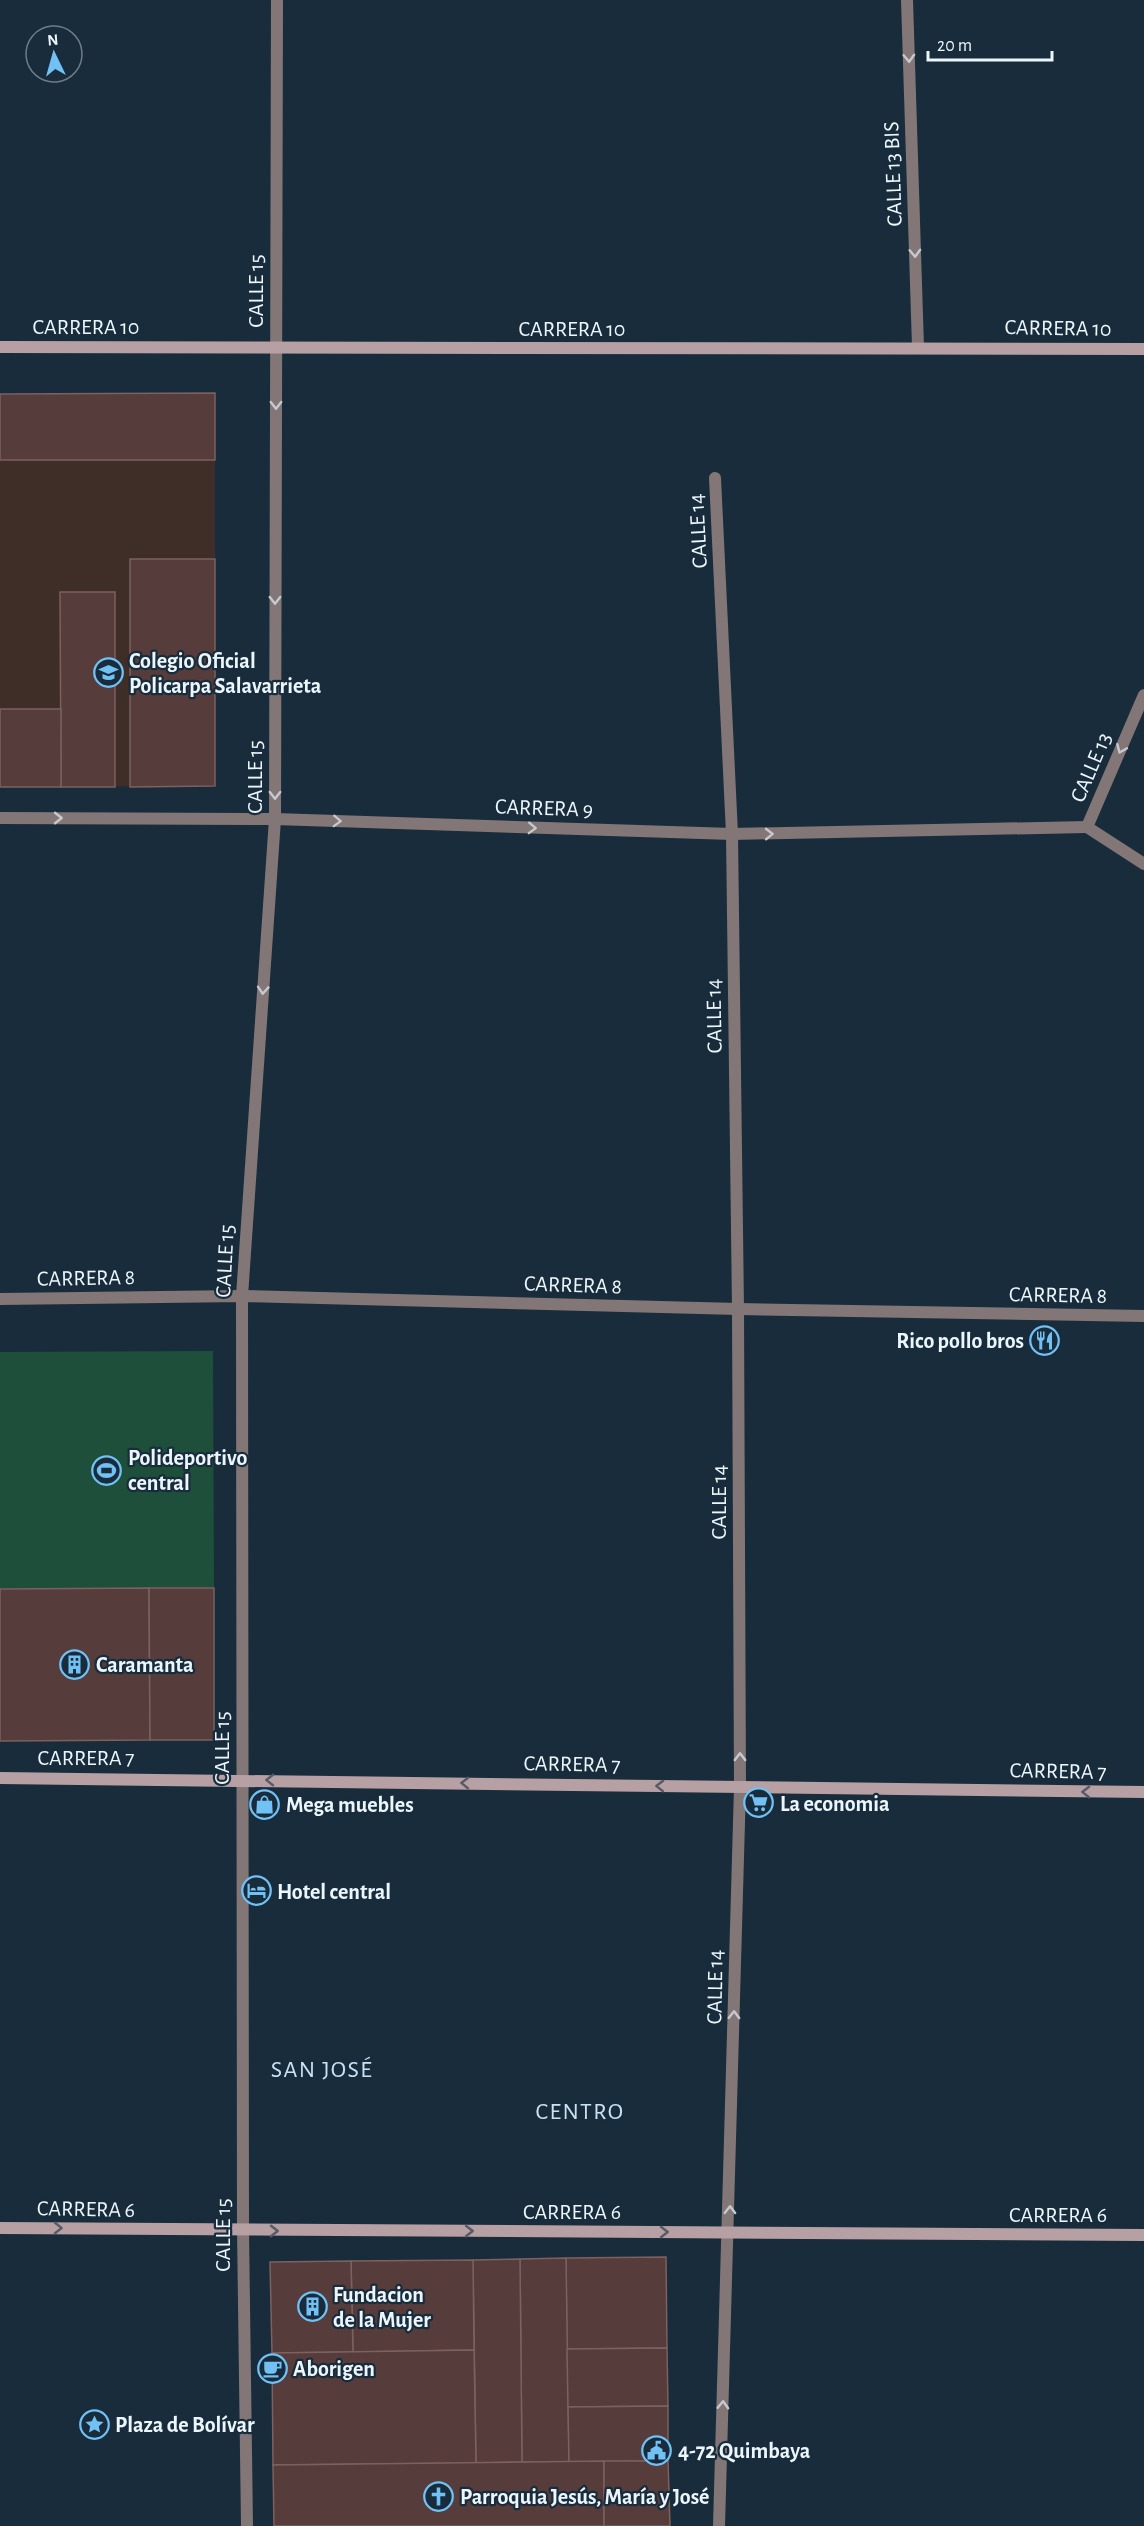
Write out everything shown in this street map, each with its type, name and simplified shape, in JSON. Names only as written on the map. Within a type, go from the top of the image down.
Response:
[{"type":"main road","name":"CARRERA 10","points":[[0,347],[276,346],[678,350],[704,347],[918,346],[1144,349]]},
{"type":"main road","name":"CARRERA 7","points":[[0,1778],[242,1779],[1144,1792]]},
{"type":"main road","name":"CARRERA 6","points":[[0,2228],[1144,2235]]},
{"type":"street","name":"CALLE 15","points":[[247,2526],[243,2230],[242,1296],[275,819],[277,0]]},
{"type":"street","name":"CALLE 13 BIS","points":[[907,0],[918,346]]},
{"type":"street","name":"CALLE 14","points":[[715,478],[732,834],[738,1309],[740,1787],[719,2526]]},
{"type":"street","name":"CALLE 13","points":[[1144,695],[1087,827],[1144,864]]},
{"type":"street","name":"CARRERA 9","points":[[0,818],[275,819],[732,834],[1087,827]]},
{"type":"street","name":"CARRERA 8","points":[[0,1299],[242,1296],[738,1309],[1144,1316]]},
{"type":"shaded area","name":"Colegio Oficial Policarpa Salavarrieta","points":[[215,393],[215,786],[0,787],[0,394]]},
{"type":"green space","name":"Polideportivo central","points":[[213,1351],[214,1588],[0,1589],[0,1352]]},
{"type":"building","points":[[215,393],[215,460],[0,460],[0,394]]},
{"type":"building","points":[[130,559],[215,559],[215,786],[130,787]]},
{"type":"building","points":[[60,592],[115,592],[115,787],[61,787]]},
{"type":"building","points":[[0,709],[61,709],[61,787],[0,787]]},
{"type":"building","name":"Caramanta","points":[[149,1588],[150,1740],[0,1741],[0,1589]]},
{"type":"building","points":[[149,1588],[214,1588],[214,1740],[150,1740]]},
{"type":"building","points":[[666,2257],[667,2348],[567,2349],[566,2258]]},
{"type":"building","points":[[566,2258],[569,2462],[522,2462],[520,2259]]},
{"type":"building","points":[[520,2259],[522,2462],[476,2463],[473,2260]]},
{"type":"building","points":[[473,2260],[474,2350],[353,2352],[351,2261]]},
{"type":"building","name":"Fundacion de la Mujer","points":[[351,2261],[353,2352],[272,2353],[270,2262]]},
{"type":"building","points":[[667,2348],[668,2406],[568,2407],[567,2349]]},
{"type":"building","points":[[474,2350],[476,2463],[273,2465],[272,2353]]},
{"type":"building","points":[[668,2406],[668,2461],[569,2462],[568,2407]]},
{"type":"building","name":"Parroquia Jesús, María y José","points":[[604,2461],[604,2526],[274,2526],[273,2465]]},
{"type":"building","points":[[604,2461],[668,2461],[670,2526],[604,2526]]},
{"type":"place","name":"Colegio Oficial Policarpa Salavarrieta","points":[[108,673]]},
{"type":"place","name":"Rico pollo bros","points":[[1045,1340]]},
{"type":"place","name":"Polideportivo central","points":[[107,1470]]},
{"type":"place","name":"Caramanta","points":[[75,1664]]},
{"type":"place","name":"La economia","points":[[759,1803]]},
{"type":"place","name":"Mega muebles","points":[[265,1804]]},
{"type":"place","name":"Hotel central","points":[[256,1891]]},
{"type":"place","name":"Fundacion de la Mujer","points":[[312,2307]]},
{"type":"place","name":"Aborigen","points":[[272,2368]]},
{"type":"place","name":"Plaza de Bolívar","points":[[94,2424]]},
{"type":"place","name":"4-72 Quimbaya","points":[[657,2450]]},
{"type":"place","name":"Parroquia Jesús, María y José","points":[[439,2496]]},
{"type":"district","name":"SAN JOSÉ","points":[[322,2069]]},
{"type":"district","name":"CENTRO","points":[[580,2111]]}]
